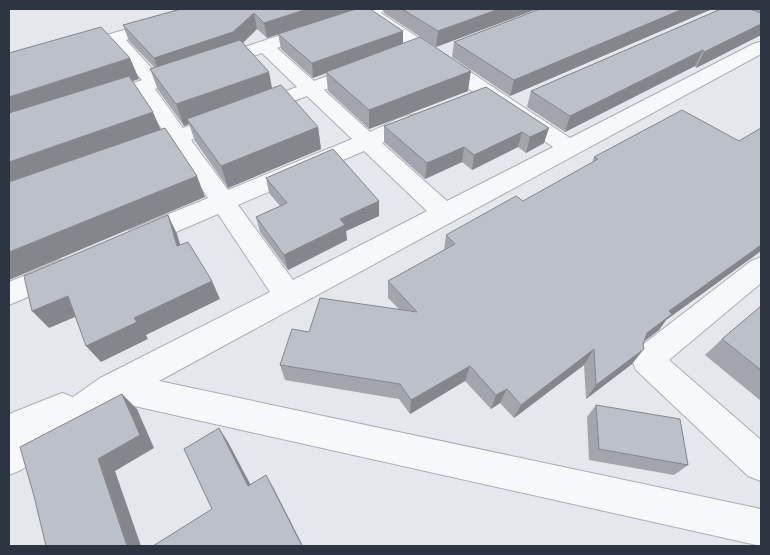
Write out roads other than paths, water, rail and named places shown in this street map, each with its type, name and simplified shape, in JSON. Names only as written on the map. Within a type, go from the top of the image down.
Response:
[{"type":"street","points":[[9,69],[214,9]]},
{"type":"street","points":[[90,104],[373,10],[427,52],[569,148]]},
{"type":"street","points":[[114,38],[149,84],[180,136],[288,296]]},
{"type":"street","points":[[265,46],[444,213]]},
{"type":"street","points":[[9,458],[117,387],[761,47]]},
{"type":"street","points":[[117,160],[375,64]]},
{"type":"street","points":[[116,247],[365,140],[486,92]]},
{"type":"street","points":[[508,107],[526,99]]},
{"type":"street","points":[[9,294],[80,263]]},
{"type":"street","points":[[761,268],[647,360],[761,463]]},
{"type":"street","points":[[9,430],[117,387],[761,528]]}]
